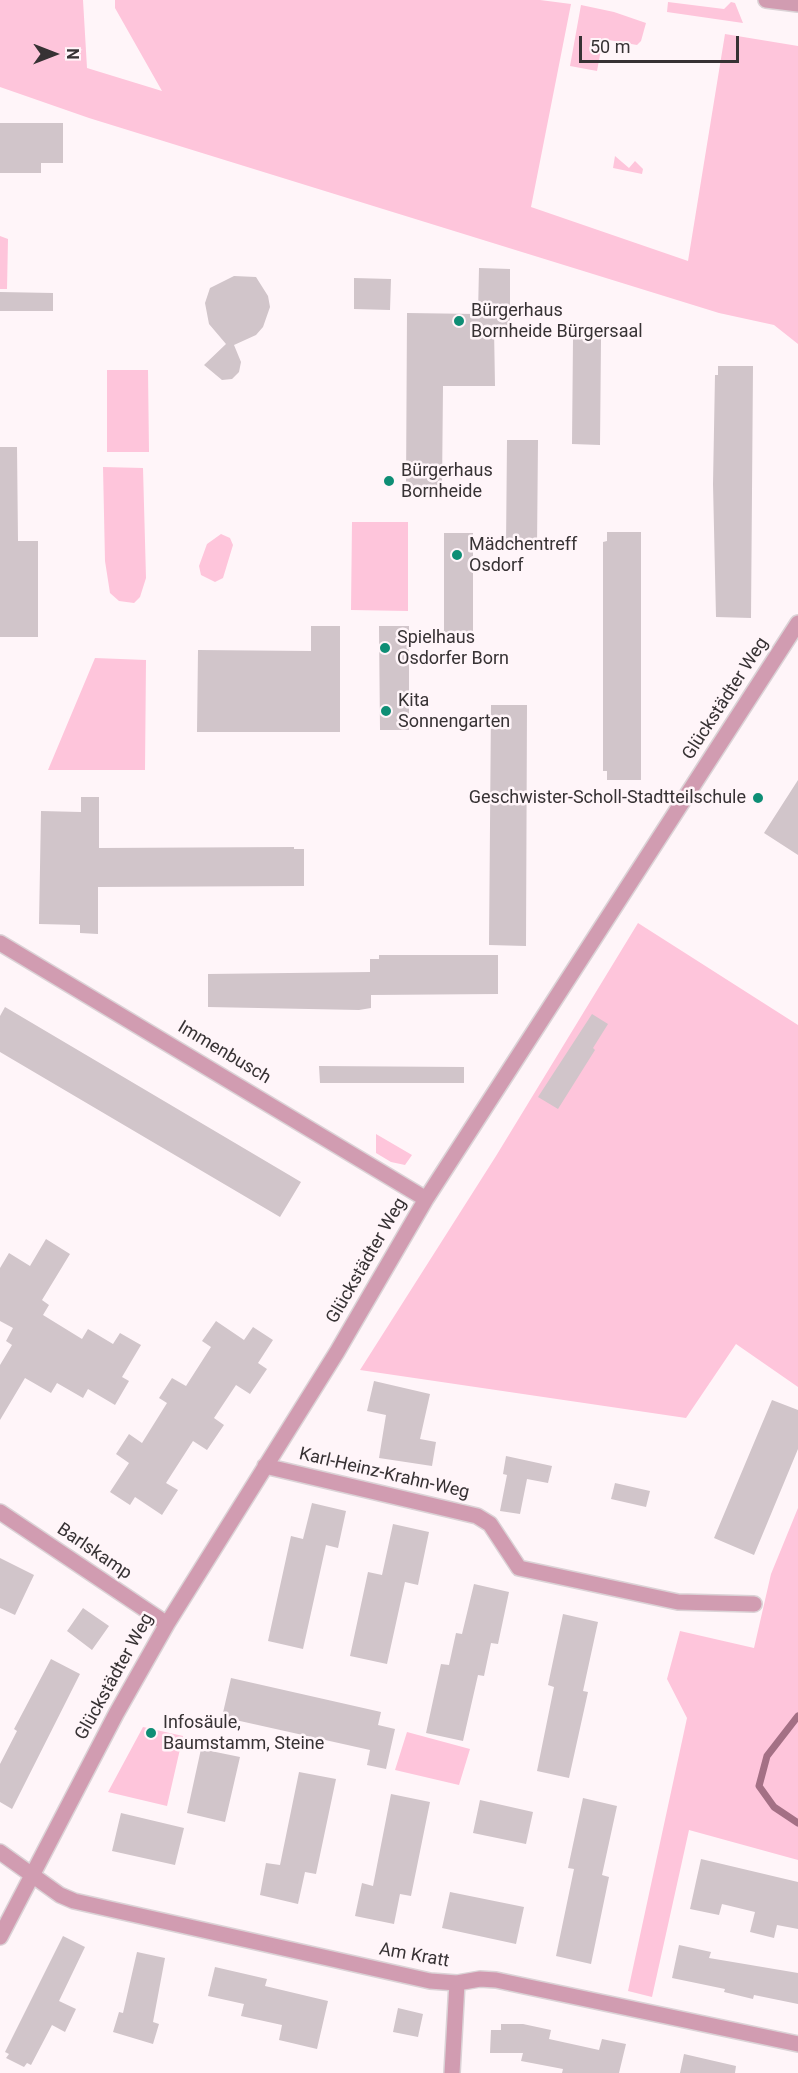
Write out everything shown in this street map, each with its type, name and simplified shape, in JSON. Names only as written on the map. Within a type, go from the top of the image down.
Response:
[{"type":"street","points":[[766,0],[798,4]]},
{"type":"street","name":"Glückstädter Weg","points":[[0,1937],[116,1714],[167,1624],[337,1352],[426,1199],[798,623]]},
{"type":"street","name":"Immenbusch","points":[[0,944],[426,1199]]},
{"type":"street","name":"Karl-Heinz-Krahn-Weg","points":[[265,1466],[477,1516],[490,1524],[519,1568],[678,1602],[754,1604]]},
{"type":"street","name":"Barlskamp","points":[[0,1512],[167,1624]]},
{"type":"street","name":"Am Kratt","points":[[0,1852],[60,1894],[74,1901],[430,1981],[457,1983],[480,1979],[496,1980],[798,2044]]},
{"type":"street","points":[[452,2073],[457,1983]]},
{"type":"shaded area","points":[[0,0],[83,0],[87,68],[162,91],[115,8],[115,0],[540,0],[571,4],[531,207],[688,261],[725,34],[798,46],[798,344],[774,325],[719,313],[89,118],[0,87]]},
{"type":"shaded area","points":[[668,2],[724,9],[731,2],[735,3],[743,23],[667,12]]},
{"type":"shaded area","points":[[581,5],[614,12],[646,23],[641,41],[637,45],[603,39],[597,71],[570,66]]},
{"type":"shaded area","points":[[615,156],[629,168],[635,161],[643,169],[642,174],[613,168]]},
{"type":"shaded area","points":[[0,236],[8,239],[7,289],[0,289]]},
{"type":"shaded area","points":[[107,370],[148,370],[149,452],[107,452]]},
{"type":"shaded area","points":[[103,467],[143,468],[146,578],[140,597],[134,603],[119,601],[110,593],[105,561]]},
{"type":"shaded area","points":[[352,522],[408,522],[408,611],[351,610]]},
{"type":"shaded area","points":[[221,534],[230,538],[233,545],[223,578],[215,582],[201,575],[199,566],[207,544]]},
{"type":"shaded area","points":[[95,658],[146,660],[145,770],[48,770]]},
{"type":"shaded area","points":[[638,923],[798,1025],[798,1387],[736,1344],[686,1418],[360,1370],[496,1156]]},
{"type":"shaded area","points":[[376,1134],[412,1155],[405,1165],[391,1162],[376,1153]]},
{"type":"shaded area","points":[[798,1508],[798,1860],[689,1830],[652,1997],[628,1991],[687,1718],[667,1679],[680,1631],[754,1648],[771,1574]]},
{"type":"shaded area","points":[[143,1727],[183,1736],[167,1806],[108,1792]]},
{"type":"shaded area","points":[[407,1732],[470,1749],[459,1785],[395,1770]]},
{"type":"building","points":[[0,123],[63,123],[63,163],[41,163],[41,173],[0,173]]},
{"type":"building","name":"Bürgerhaus Bornheide Bürgersaal","points":[[479,268],[510,269],[510,328],[494,328],[495,386],[443,386],[442,488],[406,489],[407,313],[478,314]]},
{"type":"building","points":[[234,276],[256,277],[268,296],[270,307],[263,327],[256,335],[234,345],[241,362],[239,372],[232,379],[222,380],[204,365],[226,344],[209,324],[205,303],[210,288]]},
{"type":"building","points":[[354,278],[391,279],[390,310],[354,309]]},
{"type":"building","points":[[0,292],[53,293],[53,311],[0,311]]},
{"type":"building","points":[[573,339],[601,339],[600,445],[572,444]]},
{"type":"building","points":[[718,366],[753,366],[751,618],[716,617],[713,484],[715,375],[718,375]]},
{"type":"building","points":[[507,440],[538,440],[537,547],[506,547]]},
{"type":"building","points":[[0,447],[17,447],[18,541],[38,541],[38,637],[0,637]]},
{"type":"building","points":[[607,532],[641,532],[641,780],[607,780],[607,771],[603,771],[603,542],[607,541]]},
{"type":"building","points":[[444,533],[473,533],[473,641],[444,641]]},
{"type":"building","points":[[311,626],[340,626],[340,732],[197,732],[198,650],[311,651]]},
{"type":"building","points":[[379,626],[409,626],[409,730],[380,730]]},
{"type":"building","points":[[491,705],[527,705],[526,946],[489,945]]},
{"type":"building","points":[[798,780],[798,855],[764,833]]},
{"type":"building","points":[[81,797],[99,797],[99,848],[294,847],[294,849],[304,849],[304,886],[98,887],[98,934],[80,933],[80,925],[39,924],[41,811],[81,812]]},
{"type":"building","points":[[379,955],[498,955],[498,994],[371,995],[371,1008],[359,1010],[208,1007],[208,974],[370,972],[370,959],[379,959]]},
{"type":"building","points":[[5,1007],[301,1182],[280,1217],[0,1052],[0,1016]]},
{"type":"building","points":[[592,1014],[608,1024],[593,1048],[595,1050],[558,1109],[538,1097]]},
{"type":"building","points":[[319,1066],[464,1067],[464,1083],[320,1083]]},
{"type":"building","points":[[46,1239],[70,1254],[42,1300],[49,1305],[43,1315],[82,1339],[88,1329],[113,1344],[120,1333],[141,1345],[122,1377],[129,1381],[115,1405],[88,1389],[83,1398],[57,1383],[51,1393],[25,1378],[0,1420],[0,1365],[12,1345],[6,1341],[13,1328],[0,1321],[0,1268],[9,1253],[30,1266]]},
{"type":"building","points":[[216,1321],[244,1340],[253,1327],[273,1340],[258,1363],[267,1369],[250,1394],[236,1385],[214,1418],[224,1425],[207,1450],[193,1441],[166,1483],[178,1490],[162,1515],[135,1497],[130,1505],[110,1492],[129,1463],[116,1454],[129,1434],[142,1443],[167,1403],[159,1398],[172,1378],[186,1386],[211,1347],[202,1341]]},
{"type":"building","points":[[374,1381],[430,1394],[420,1439],[436,1442],[432,1466],[379,1458],[386,1415],[367,1411]]},
{"type":"building","points":[[772,1400],[798,1410],[798,1449],[754,1555],[714,1538]]},
{"type":"building","points":[[506,1456],[552,1466],[548,1483],[527,1479],[520,1514],[500,1511],[507,1475],[503,1474]]},
{"type":"building","points":[[615,1483],[650,1491],[646,1507],[611,1499]]},
{"type":"building","points":[[312,1503],[346,1511],[338,1548],[326,1545],[303,1649],[268,1641],[291,1536],[303,1539]]},
{"type":"building","points":[[393,1524],[429,1532],[418,1585],[405,1582],[387,1664],[350,1656],[368,1572],[382,1575]]},
{"type":"building","points":[[0,1558],[34,1575],[15,1615],[0,1608]]},
{"type":"building","points":[[474,1584],[509,1592],[498,1644],[491,1643],[484,1676],[478,1675],[463,1741],[426,1733],[441,1664],[449,1665],[456,1633],[462,1634]]},
{"type":"building","points":[[83,1608],[109,1626],[92,1650],[67,1631]]},
{"type":"building","points":[[563,1614],[598,1622],[583,1691],[588,1692],[569,1778],[537,1771],[554,1687],[548,1685]]},
{"type":"building","points":[[51,1659],[80,1674],[12,1809],[0,1802],[0,1764],[17,1731],[14,1729]]},
{"type":"building","points":[[231,1678],[381,1712],[378,1725],[395,1729],[386,1769],[367,1765],[370,1750],[222,1717]]},
{"type":"building","points":[[201,1749],[240,1757],[225,1822],[187,1813]]},
{"type":"building","points":[[299,1772],[336,1779],[316,1874],[305,1872],[298,1904],[260,1895],[266,1863],[280,1865]]},
{"type":"building","points":[[391,1794],[430,1802],[411,1896],[400,1894],[394,1924],[355,1916],[362,1883],[373,1886]]},
{"type":"building","points":[[583,1798],[617,1806],[602,1875],[609,1877],[591,1964],[556,1956],[574,1869],[568,1868]]},
{"type":"building","points":[[480,1800],[533,1812],[526,1844],[473,1833]]},
{"type":"building","points":[[121,1813],[184,1828],[175,1865],[112,1851]]},
{"type":"building","points":[[701,1859],[798,1882],[798,1929],[777,1925],[774,1938],[750,1932],[755,1912],[722,1904],[719,1915],[690,1909]]},
{"type":"building","points":[[450,1892],[524,1907],[516,1944],[442,1928]]},
{"type":"building","points":[[63,1936],[85,1947],[59,2001],[76,2009],[65,2032],[52,2025],[31,2065],[27,2063],[24,2067],[6,2058],[9,2054],[5,2052]]},
{"type":"building","points":[[679,1945],[711,1952],[709,1958],[798,1973],[798,2004],[754,1995],[753,1999],[724,1992],[725,1989],[672,1978]]},
{"type":"building","points":[[137,1952],[165,1958],[153,2022],[159,2024],[153,2044],[113,2032],[119,2012],[123,2013]]},
{"type":"building","points":[[215,1967],[267,1979],[265,1986],[328,2001],[317,2049],[279,2040],[282,2025],[241,2016],[244,2004],[208,1996]]},
{"type":"building","points":[[398,2008],[423,2014],[418,2037],[393,2032]]},
{"type":"building","points":[[501,2024],[523,2024],[551,2030],[549,2039],[599,2050],[602,2039],[626,2044],[619,2073],[562,2073],[563,2069],[521,2061],[523,2053],[490,2053],[491,2030],[501,2030]]},
{"type":"building","points":[[684,2054],[736,2066],[735,2073],[680,2073]]},
{"type":"waterway","points":[[798,1716],[767,1756],[759,1786],[774,1807],[798,1823]]},
{"type":"place","name":"Bürgerhaus Bornheide Bürgersaal","points":[[459,321]]},
{"type":"place","name":"Bürgerhaus Bornheide","points":[[389,481]]},
{"type":"place","name":"Mädchentreff Osdorf","points":[[457,555]]},
{"type":"place","name":"Spielhaus Osdorfer Born","points":[[385,648]]},
{"type":"place","name":"Kita Sonnengarten","points":[[386,711]]},
{"type":"place","name":"Geschwister-Scholl-Stadtteilschule","points":[[758,798]]},
{"type":"place","name":"Infosäule, Baumstamm, Steine","points":[[151,1733]]}]
